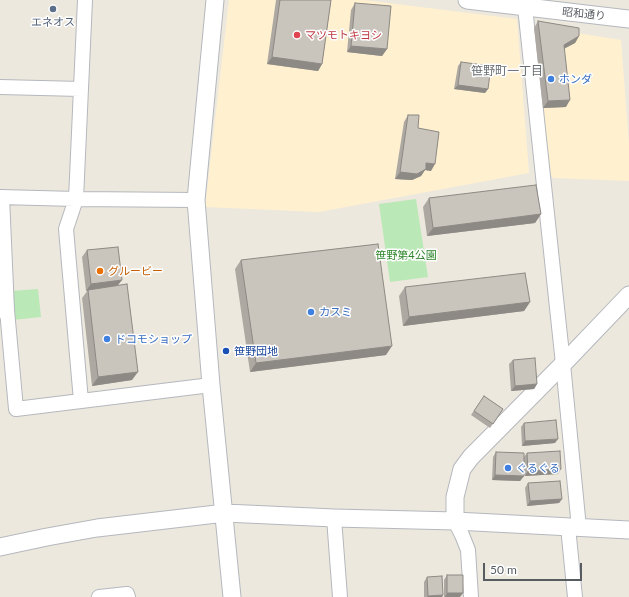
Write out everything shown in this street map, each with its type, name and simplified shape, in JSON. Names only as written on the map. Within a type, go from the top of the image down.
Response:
[{"type":"street","points":[[81,401],[66,229],[76,199],[85,0]]},
{"type":"street","points":[[215,0],[196,200],[211,385],[232,597]]},
{"type":"street","name":"昭和通り","points":[[467,0],[629,19]]},
{"type":"street","points":[[525,7],[563,364],[573,527],[575,597]]},
{"type":"street","points":[[0,87],[81,89]]},
{"type":"street","points":[[196,200],[1,197],[3,311],[16,409],[211,385]]},
{"type":"street","points":[[471,597],[468,550],[455,521],[455,497],[462,469],[471,457],[629,295]]},
{"type":"street","points":[[0,547],[97,528],[224,513],[455,521],[629,530]]},
{"type":"street","points":[[334,518],[340,597]]},
{"type":"street","points":[[99,597],[127,594],[128,597]]},
{"type":"shaded area","points":[[229,0],[364,0],[517,19],[529,173],[319,212],[205,207]]},
{"type":"shaded area","points":[[532,26],[621,40],[629,144],[629,181],[553,178],[547,171]]},
{"type":"green space","name":"笹野第4公園","points":[[416,199],[428,277],[390,282],[379,204]]},
{"type":"green space","points":[[38,289],[41,317],[13,320],[11,291]]},
{"type":"building","name":"マツモトキヨシ","points":[[280,0],[331,0],[322,64],[272,57]]},
{"type":"building","points":[[355,3],[391,6],[387,49],[351,46]]},
{"type":"building","name":"ホンダ","points":[[538,21],[579,28],[579,36],[564,45],[570,100],[548,101]]},
{"type":"building","points":[[461,62],[491,66],[488,89],[458,85]]},
{"type":"building","points":[[408,115],[419,115],[418,128],[439,132],[435,164],[426,163],[426,169],[417,174],[400,172]]},
{"type":"building","points":[[536,185],[541,214],[433,228],[429,198]]},
{"type":"building","name":"カスミ","points":[[378,244],[392,346],[256,363],[241,260]]},
{"type":"building","name":"グルービー","points":[[118,247],[122,280],[91,284],[87,250]]},
{"type":"building","points":[[525,273],[530,302],[409,317],[405,287]]},
{"type":"building","name":"ドコモショップ","points":[[127,284],[138,372],[98,377],[88,290]]},
{"type":"building","points":[[535,358],[537,384],[515,386],[513,360]]},
{"type":"building","points":[[484,396],[503,409],[493,424],[474,411]]},
{"type":"building","points":[[556,420],[558,439],[525,441],[524,423]]},
{"type":"building","points":[[560,451],[561,469],[528,471],[527,453]]},
{"type":"building","points":[[496,452],[524,453],[524,476],[495,475]]},
{"type":"building","points":[[560,481],[562,499],[530,501],[528,483]]},
{"type":"building","points":[[447,575],[463,575],[463,593],[447,593]]},
{"type":"building","points":[[442,576],[443,595],[428,596],[427,577]]},
{"type":"place","name":"エネオス","points":[[53,9]]},
{"type":"place","name":"マツモトキヨシ","points":[[297,35]]},
{"type":"place","name":"ホンダ","points":[[551,79]]},
{"type":"place","name":"グルービー","points":[[100,271]]},
{"type":"place","name":"カスミ","points":[[311,312]]},
{"type":"place","name":"ドコモショップ","points":[[107,339]]},
{"type":"place","name":"笹野団地","points":[[226,351]]},
{"type":"place","name":"ぐるぐる","points":[[508,468]]},
{"type":"district","name":"笹野町一丁目","points":[[507,71]]}]
